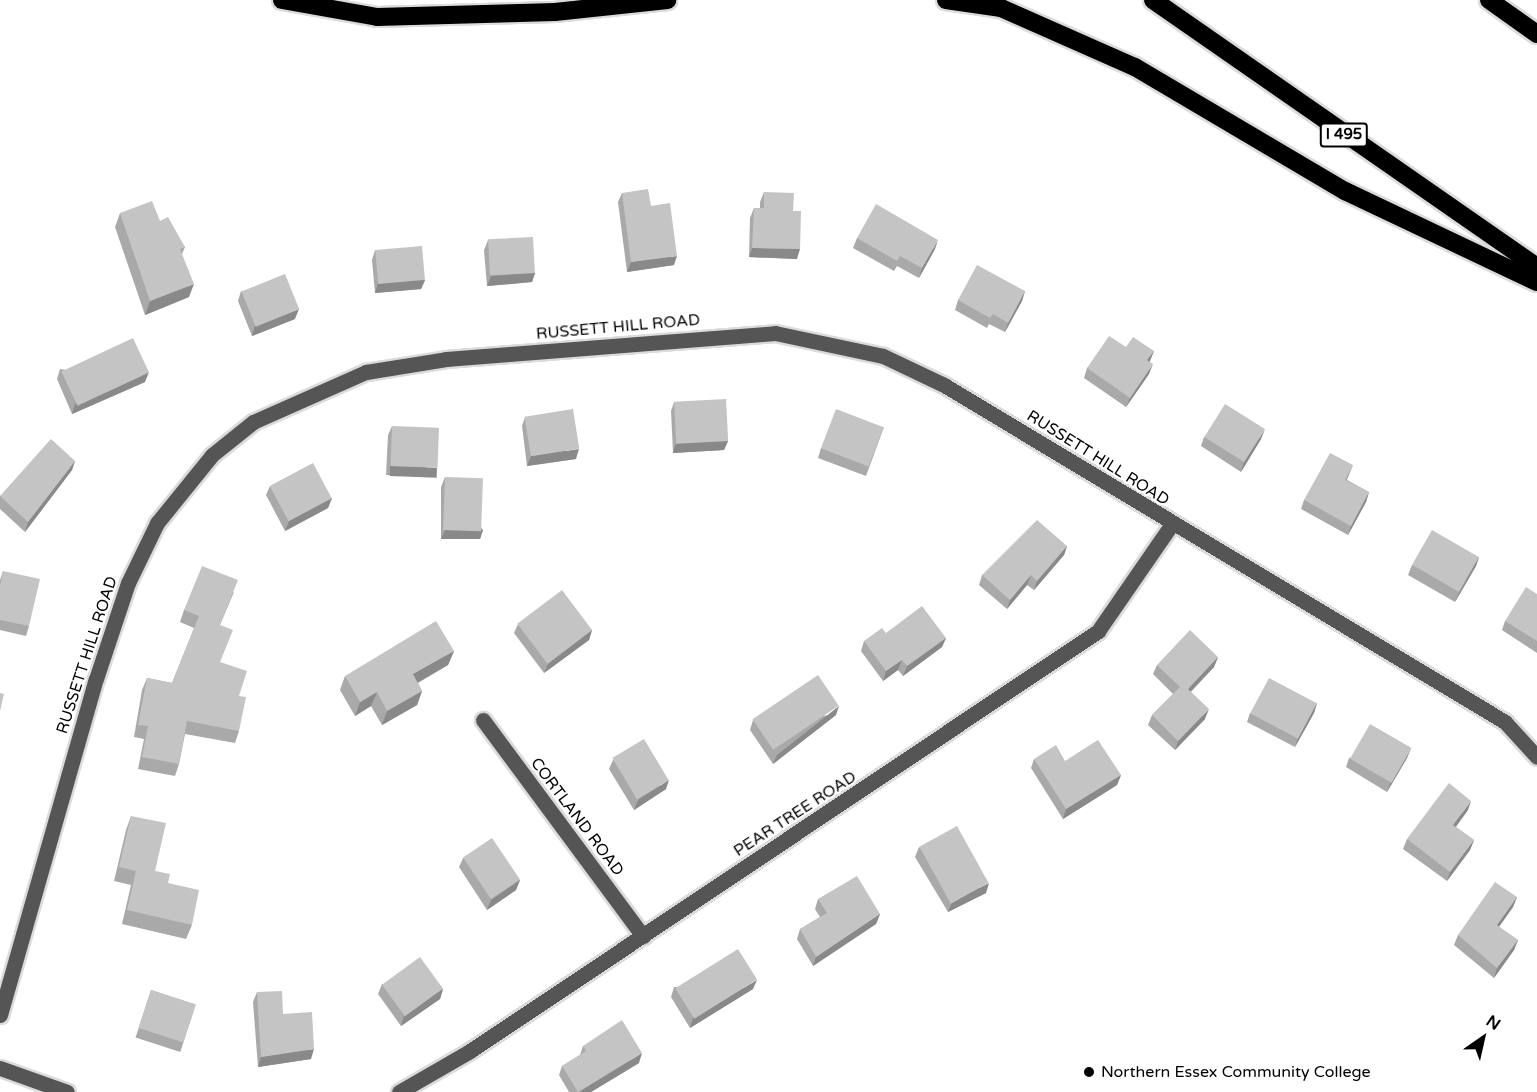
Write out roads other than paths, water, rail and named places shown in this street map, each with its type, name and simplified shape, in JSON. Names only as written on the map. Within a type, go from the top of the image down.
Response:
[{"type":"highway","points":[[282,0],[377,17],[555,12],[667,0]]},
{"type":"highway","points":[[946,0],[1001,8],[1135,67],[1345,191],[1537,282]]},
{"type":"highway","name":"I 495","points":[[1154,0],[1537,267]]},
{"type":"highway","points":[[1489,0],[1537,34]]},
{"type":"street","name":"RUSSETT HILL ROAD","points":[[0,1016],[128,583],[157,523],[212,455],[253,422],[303,395],[366,372],[446,359],[775,333],[827,340],[884,356],[944,385],[1171,525],[1505,722],[1537,757]]},
{"type":"street","name":"PEAR TREE ROAD","points":[[399,1092],[643,936],[1098,631],[1171,525]]},
{"type":"street","name":"CORTLAND ROAD","points":[[483,720],[643,936]]},
{"type":"street","points":[[0,1068],[67,1092]]},
{"type":"place","name":"Northern Essex Community College","points":[[1089,1072]]}]
